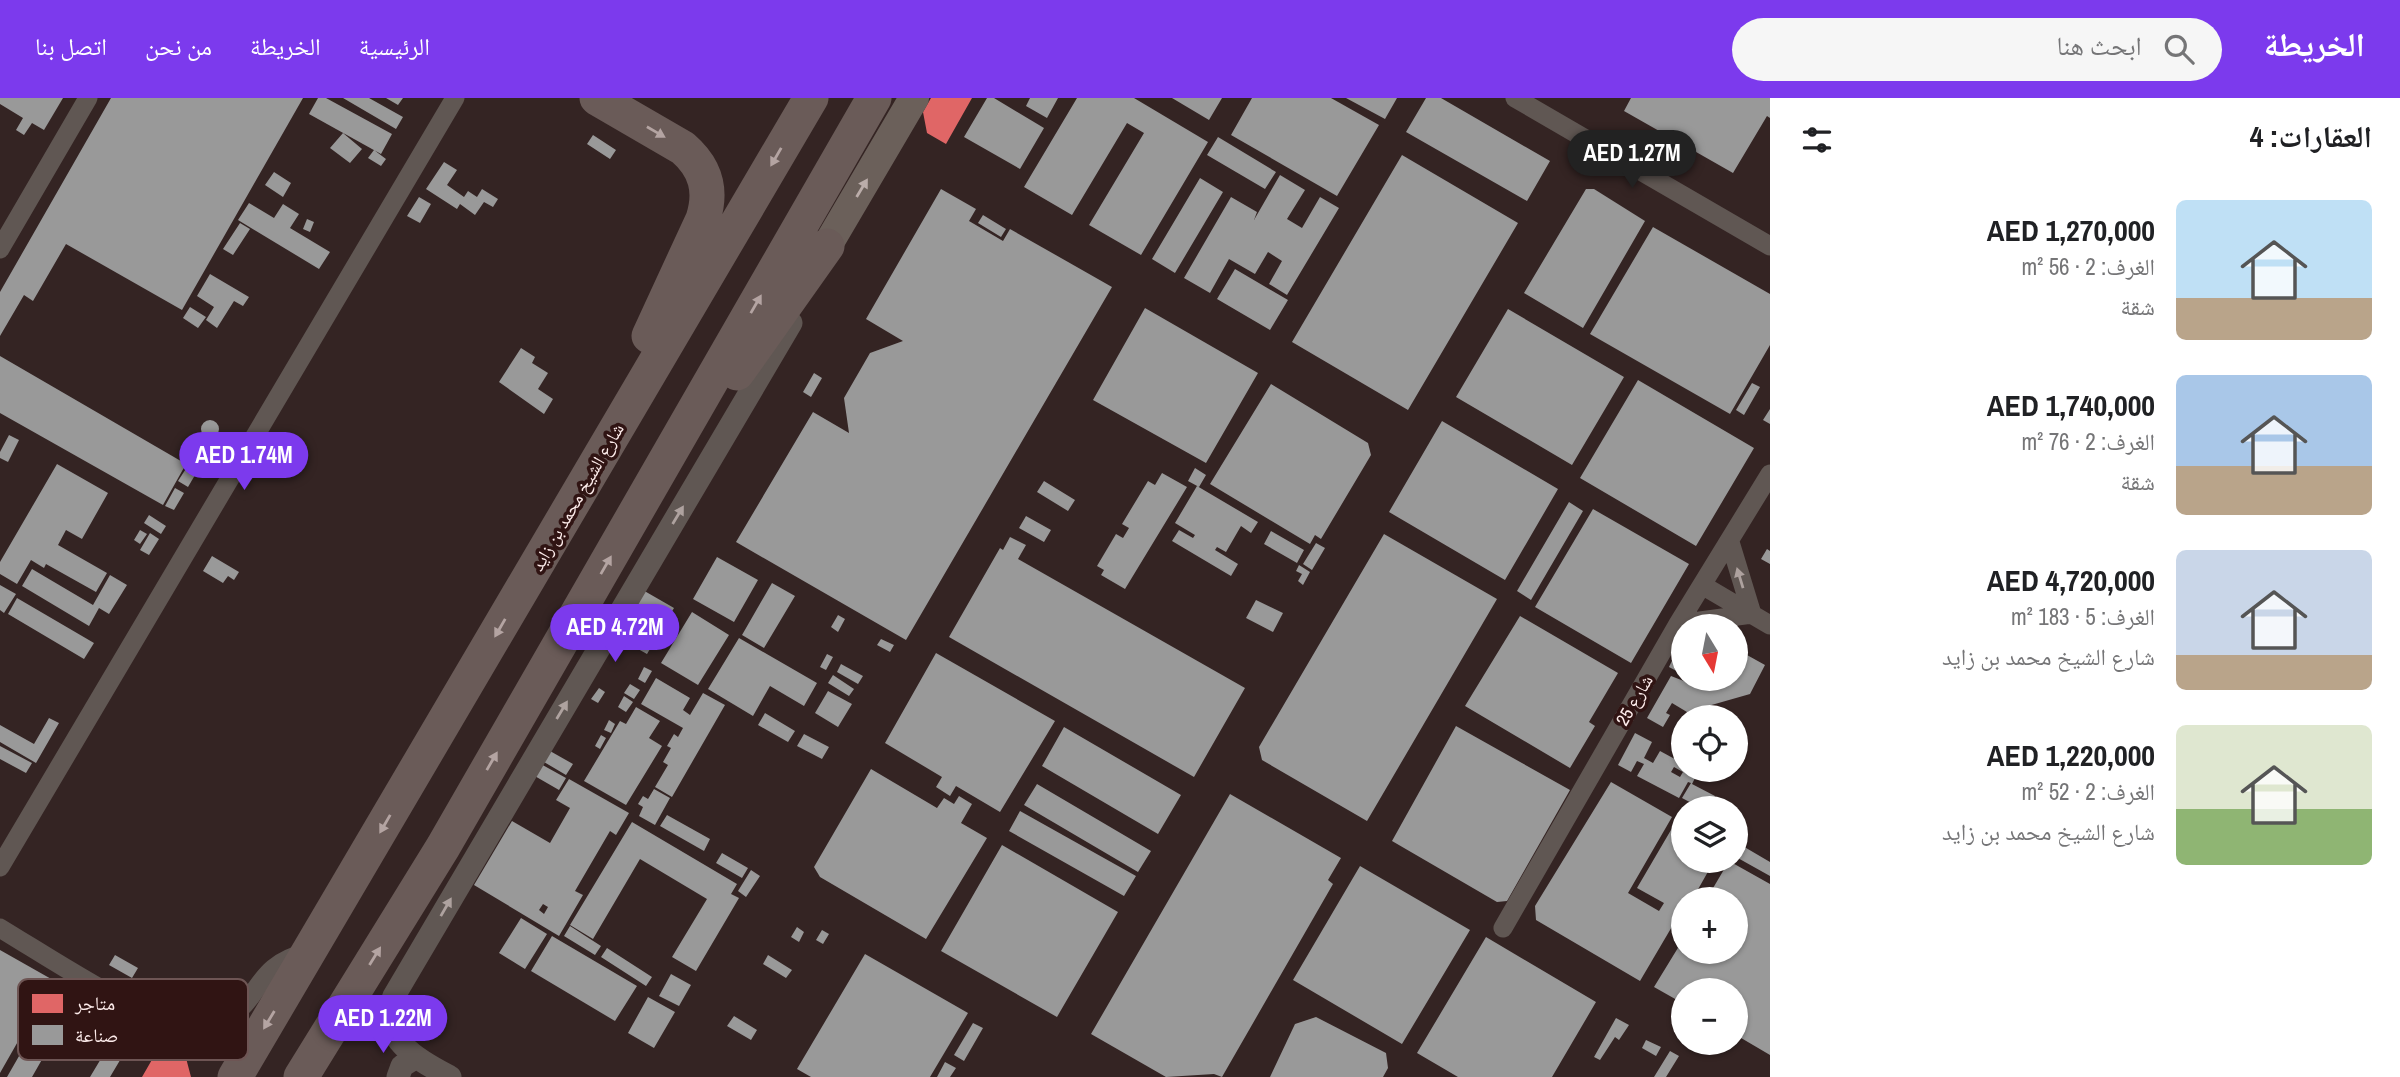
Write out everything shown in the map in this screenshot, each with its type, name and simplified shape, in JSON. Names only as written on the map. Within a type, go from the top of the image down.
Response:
[{"type":"highway","points":[[597,98],[683,148],[701,168],[708,192],[702,219],[646,344],[638,392]]},
{"type":"highway","name":"شارع الشيخ محمد بن زايد","points":[[248,1056],[811,98]]},
{"type":"highway","points":[[300,1077],[443,847],[874,98]]},
{"type":"highway","points":[[692,417],[750,358],[827,246]]},
{"type":"highway","name":"شارع الشيخ محمد بن زايد","points":[[235,1077],[245,1060]]},
{"type":"main road","points":[[827,246],[914,98]]},
{"type":"street","points":[[0,249],[88,98]]},
{"type":"street","points":[[0,867],[455,98]]},
{"type":"street","points":[[1515,98],[1770,246]]},
{"type":"street","points":[[450,1077],[415,1058],[402,1046],[392,1029],[390,1012],[394,996],[806,298],[827,246]]},
{"type":"street","name":"شارع 25","points":[[1684,614],[1770,474]]},
{"type":"street","points":[[1730,542],[1752,614]]},
{"type":"street","points":[[1702,586],[1770,625]]},
{"type":"street","points":[[1748,615],[1752,614]]},
{"type":"street","name":"شارع 25","points":[[1503,928],[1671,636]]},
{"type":"street","points":[[0,928],[84,979]]},
{"type":"street","points":[[248,997],[260,979],[274,966],[291,957],[311,952]]},
{"type":"street","points":[[398,1077],[400,1069],[415,1058]]},
{"type":"building: متاجر","points":[[931,98],[972,98],[946,144],[927,133],[923,112]]},
{"type":"building: متاجر","points":[[152,1060],[187,1060],[191,1077],[142,1077]]},
{"type":"building: صناعة","points":[[0,98],[63,98],[44,130],[32,123],[24,135],[16,130],[23,118],[0,104]]},
{"type":"building: صناعة","points":[[111,98],[303,98],[182,310],[66,244],[33,301],[24,295],[0,336],[0,292]]},
{"type":"building: صناعة","points":[[318,98],[326,98],[392,134],[381,154],[309,114]]},
{"type":"building: صناعة","points":[[343,98],[369,98],[403,117],[396,129]]},
{"type":"building: صناعة","points":[[386,98],[403,98],[398,105]]},
{"type":"building: صناعة","points":[[987,98],[994,98],[1044,128],[1020,169],[964,137]]},
{"type":"building: صناعة","points":[[1030,98],[1058,98],[1047,118],[1026,106]]},
{"type":"building: صناعة","points":[[1077,98],[1134,98],[1208,142],[1141,255],[1089,225],[1144,133],[1127,123],[1072,215],[1024,187]]},
{"type":"building: صناعة","points":[[1172,98],[1222,98],[1209,120]]},
{"type":"building: صناعة","points":[[1252,98],[1331,98],[1379,125],[1337,196],[1231,135]]},
{"type":"building: صناعة","points":[[1346,98],[1397,98],[1385,119]]},
{"type":"building: صناعة","points":[[1426,98],[1441,98],[1550,161],[1527,201],[1406,132]]},
{"type":"building: صناعة","points":[[1631,98],[1770,98],[1770,118],[1767,116],[1733,173],[1624,111]]},
{"type":"building: صناعة","points":[[343,133],[362,149],[350,163],[330,148]]},
{"type":"building: صناعة","points":[[593,135],[616,150],[610,159],[587,144]]},
{"type":"building: صناعة","points":[[1218,137],[1276,172],[1265,189],[1207,155]]},
{"type":"building: صناعة","points":[[374,150],[386,159],[381,166],[368,158]]},
{"type":"building: صناعة","points":[[1402,155],[1518,223],[1408,410],[1292,342]]},
{"type":"building: صناعة","points":[[444,162],[457,170],[447,185],[464,197],[468,191],[477,197],[482,189],[498,199],[493,207],[484,202],[475,215],[460,204],[457,209],[426,189]]},
{"type":"building: صناعة","points":[[274,172],[291,183],[283,197],[265,185]]},
{"type":"building: صناعة","points":[[1280,175],[1305,190],[1287,219],[1302,228],[1320,197],[1339,208],[1287,295],[1269,284],[1282,261],[1268,252],[1255,274],[1229,259],[1210,293],[1184,278],[1231,197],[1257,212],[1254,220]]},
{"type":"building: صناعة","points":[[1200,178],[1223,192],[1175,273],[1152,259]]},
{"type":"building: صناعة","points":[[941,189],[976,209],[969,221],[1003,241],[1010,229],[1112,287],[906,640],[736,542],[813,412],[849,433],[844,398],[870,353],[903,341],[866,319]]},
{"type":"building: صناعة","points":[[1586,189],[1594,189],[1645,221],[1583,328],[1524,293]]},
{"type":"building: صناعة","points":[[419,197],[431,204],[420,223],[407,216]]},
{"type":"building: صناعة","points":[[249,203],[274,218],[283,204],[299,214],[290,228],[330,252],[319,269],[238,220]]},
{"type":"building: صناعة","points":[[983,215],[1006,229],[1001,237],[978,223]]},
{"type":"building: صناعة","points":[[307,219],[314,222],[310,232],[303,229]]},
{"type":"building: صناعة","points":[[240,223],[250,229],[233,255],[223,249]]},
{"type":"building: صناعة","points":[[1653,227],[1770,294],[1770,345],[1730,414],[1590,334]]},
{"type":"building: صناعة","points":[[1235,269],[1288,300],[1270,330],[1217,299]]},
{"type":"building: صناعة","points":[[210,274],[249,297],[243,306],[234,301],[217,328],[206,320],[214,307],[197,296]]},
{"type":"building: صناعة","points":[[190,307],[206,317],[198,328],[183,318]]},
{"type":"building: صناعة","points":[[1145,308],[1258,373],[1206,463],[1093,400]]},
{"type":"building: صناعة","points":[[1508,309],[1624,377],[1572,465],[1456,397]]},
{"type":"building: صناعة","points":[[521,348],[535,357],[532,363],[548,373],[538,389],[553,399],[544,414],[499,382]]},
{"type":"building: صناعة","points":[[0,356],[186,464],[163,505],[0,413]]},
{"type":"building: صناعة","points":[[814,373],[822,378],[811,397],[803,392]]},
{"type":"building: صناعة","points":[[1638,380],[1754,448],[1696,546],[1580,478]]},
{"type":"building: صناعة","points":[[1752,383],[1760,387],[1744,415],[1736,410]]},
{"type":"building: صناعة","points":[[1271,384],[1368,443],[1371,455],[1321,539],[1315,535],[1310,544],[1210,484]]},
{"type":"building: صناعة","points":[[1770,409],[1770,424],[1763,420]]},
{"type":"building: صناعة","points":[[210,420],[216,423],[219,429],[216,435],[210,438],[204,435],[201,429],[204,423]]},
{"type":"building: صناعة","points":[[1442,421],[1558,489],[1505,580],[1389,512]]},
{"type":"building: صناعة","points":[[9,435],[19,440],[8,462],[0,458],[0,452]]},
{"type":"building: صناعة","points":[[57,464],[108,493],[82,539],[66,530],[58,545],[107,573],[96,592],[46,564],[44,568],[31,560],[17,584],[0,574],[0,562]]},
{"type":"building: صناعة","points":[[189,464],[198,470],[188,487],[178,481]]},
{"type":"building: صناعة","points":[[1195,468],[1206,475],[1199,487],[1188,481]]},
{"type":"building: صناعة","points":[[1162,473],[1187,487],[1125,589],[1101,575],[1104,570],[1097,566],[1116,534],[1123,538],[1129,528],[1122,524],[1148,481],[1155,485]]},
{"type":"building: صناعة","points":[[1044,481],[1075,500],[1068,511],[1037,492]]},
{"type":"building: صناعة","points":[[1197,486],[1258,522],[1251,533],[1241,526],[1226,552],[1217,547],[1215,550],[1238,564],[1231,576],[1172,541],[1179,530],[1193,538],[1195,535],[1175,523]]},
{"type":"building: صناعة","points":[[175,488],[184,493],[174,510],[165,506]]},
{"type":"building: صناعة","points":[[1569,502],[1583,511],[1531,600],[1517,591]]},
{"type":"building: صناعة","points":[[1593,509],[1689,564],[1631,663],[1535,607]]},
{"type":"building: صناعة","points":[[149,515],[166,526],[161,534],[144,523]]},
{"type":"building: صناعة","points":[[1026,516],[1051,530],[1044,542],[1019,528]]},
{"type":"building: صناعة","points":[[140,530],[147,534],[140,544],[134,540]]},
{"type":"building: صناعة","points":[[1271,531],[1304,550],[1297,563],[1264,544]]},
{"type":"building: صناعة","points":[[150,533],[159,539],[149,555],[140,550]]},
{"type":"building: صناعة","points":[[1384,534],[1497,599],[1367,821],[1262,760],[1259,747]]},
{"type":"building: صناعة","points":[[1010,537],[1026,545],[1018,559],[1245,688],[1194,777],[949,637],[1000,548],[1003,550]]},
{"type":"building: صناعة","points":[[1316,543],[1325,548],[1312,570],[1303,564]]},
{"type":"building: صناعة","points":[[1767,549],[1770,551],[1770,564],[1761,559]]},
{"type":"building: صناعة","points":[[212,556],[239,572],[234,580],[228,576],[223,583],[203,571]]},
{"type":"building: صناعة","points":[[717,557],[758,580],[734,622],[693,599]]},
{"type":"building: صناعة","points":[[1299,565],[1310,572],[1303,585],[1298,581],[1302,574],[1296,571]]},
{"type":"building: صناعة","points":[[32,569],[93,605],[110,575],[127,585],[109,614],[99,608],[89,626],[22,586]]},
{"type":"building: صناعة","points":[[772,583],[795,596],[764,648],[742,635]]},
{"type":"building: صناعة","points":[[0,585],[16,594],[4,613],[0,610]]},
{"type":"building: صناعة","points":[[641,589],[674,608],[647,654],[613,635]]},
{"type":"building: صناعة","points":[[17,598],[94,643],[84,659],[8,614]]},
{"type":"building: صناعة","points":[[1256,600],[1283,613],[1273,632],[1246,618]]},
{"type":"building: صناعة","points":[[692,612],[729,635],[698,685],[661,663]]},
{"type":"building: صناعة","points":[[838,615],[845,619],[838,632],[831,627]]},
{"type":"building: صناعة","points":[[1520,616],[1618,673],[1589,722],[1595,726],[1570,768],[1465,706]]},
{"type":"building: صناعة","points":[[739,638],[817,683],[804,706],[770,686],[753,716],[708,689]]},
{"type":"building: صناعة","points":[[881,639],[894,645],[890,652],[877,645]]},
{"type":"building: صناعة","points":[[936,653],[1055,721],[1000,812],[956,786],[950,796],[936,787],[942,777],[885,743]]},
{"type":"building: صناعة","points":[[827,654],[833,657],[826,670],[820,667]]},
{"type":"building: صناعة","points":[[1748,656],[1765,665],[1750,694],[1712,705],[1672,703],[1666,713],[1670,715],[1663,727],[1647,718],[1671,676],[1671,691],[1748,691]]},
{"type":"building: صناعة","points":[[841,664],[863,676],[858,684],[837,672]]},
{"type":"building: صناعة","points":[[644,667],[652,671],[645,683],[638,679]]},
{"type":"building: صناعة","points":[[833,675],[854,689],[849,696],[828,683]]},
{"type":"building: صناعة","points":[[656,678],[690,698],[683,710],[690,715],[703,693],[725,705],[672,797],[655,787],[668,765],[663,762],[671,748],[667,746],[674,734],[678,737],[683,728],[641,704]]},
{"type":"building: صناعة","points":[[630,684],[640,690],[634,699],[624,693]]},
{"type":"building: صناعة","points":[[599,688],[605,692],[598,703],[591,699]]},
{"type":"building: صناعة","points":[[828,691],[852,704],[838,727],[815,713]]},
{"type":"building: صناعة","points":[[624,696],[633,702],[626,712],[618,707]]},
{"type":"building: صناعة","points":[[636,707],[660,721],[649,738],[662,746],[626,805],[584,781],[620,721],[626,724]]},
{"type":"building: صناعة","points":[[765,713],[795,731],[788,742],[758,725]]},
{"type":"building: صناعة","points":[[49,718],[59,723],[36,763],[0,742],[0,725],[34,744]]},
{"type":"building: صناعة","points":[[609,720],[615,724],[611,733],[604,730]]},
{"type":"building: صناعة","points":[[1456,726],[1570,790],[1507,901],[1497,902],[1392,841]]},
{"type":"building: صناعة","points":[[1064,727],[1181,795],[1158,834],[1042,766]]},
{"type":"building: صناعة","points":[[1635,733],[1652,742],[1644,758],[1653,763],[1660,751],[1671,757],[1671,782],[1688,782],[1680,796],[1675,796],[1637,776],[1644,764],[1637,761],[1631,772],[1618,765]]},
{"type":"building: صناعة","points":[[804,734],[829,747],[822,759],[797,746]]},
{"type":"building: صناعة","points":[[601,735],[606,738],[600,749],[595,746]]},
{"type":"building: صناعة","points":[[0,746],[32,763],[26,773],[0,759]]},
{"type":"building: صناعة","points":[[550,751],[573,764],[566,775],[544,762]]},
{"type":"building: صناعة","points":[[539,763],[566,778],[559,790],[533,775]]},
{"type":"building: صناعة","points":[[871,769],[937,808],[944,798],[954,804],[959,796],[972,804],[961,823],[987,838],[926,939],[820,877],[814,867]]},
{"type":"building: صناعة","points":[[569,779],[629,813],[616,835],[610,831],[575,891],[583,895],[559,936],[474,885],[512,821],[550,843],[570,808],[556,800]],"holes":[[[543,904],[548,907],[544,914],[539,910]]]},
{"type":"building: صناعة","points":[[1611,782],[1671,816],[1628,893],[1659,911],[1664,903],[1637,888],[1671,830],[1671,873],[1707,873],[1699,887],[1671,887],[1671,928],[1640,981],[1536,920],[1535,906]]},
{"type":"building: صناعة","points":[[1688,782],[1693,782],[1692,784],[1715,796],[1683,796],[1691,783]]},
{"type":"building: صناعة","points":[[1037,784],[1151,851],[1138,872],[1024,805]]},
{"type":"building: صناعة","points":[[654,789],[670,798],[655,825],[639,816],[643,807],[638,804],[643,796],[648,799]]},
{"type":"building: صناعة","points":[[1230,794],[1341,858],[1328,880],[1333,884],[1222,1077],[1214,1074],[1166,1077],[1091,1034]]},
{"type":"building: صناعة","points":[[1020,811],[1136,876],[1124,896],[1009,831]]},
{"type":"building: صناعة","points":[[667,815],[710,839],[704,851],[660,826]]},
{"type":"building: صناعة","points":[[632,822],[737,884],[731,894],[739,898],[696,971],[672,957],[707,899],[640,859],[593,939],[570,925]]},
{"type":"building: صناعة","points":[[1002,845],[1118,912],[1057,1017],[941,951]]},
{"type":"building: صناعة","points":[[1748,849],[1770,862],[1770,876],[1748,864]]},
{"type":"building: صناعة","points":[[722,853],[748,868],[742,878],[716,863]]},
{"type":"building: صناعة","points":[[1360,866],[1470,930],[1402,1044],[1293,980]]},
{"type":"building: صناعة","points":[[751,870],[760,876],[746,897],[738,891]]},
{"type":"building: صناعة","points":[[1748,872],[1770,884],[1770,1055],[1748,1042],[1748,978],[1671,978],[1671,997],[1654,987],[1671,959],[1671,964],[1748,964],[1748,887],[1714,887],[1722,873]]},
{"type":"building: صناعة","points":[[521,918],[547,934],[525,969],[499,953]]},
{"type":"building: صناعة","points":[[570,926],[601,946],[595,955],[564,936]]},
{"type":"building: صناعة","points":[[797,927],[804,932],[799,942],[791,937]]},
{"type":"building: صناعة","points":[[822,930],[829,934],[823,944],[816,940]]},
{"type":"building: صناعة","points":[[552,936],[637,986],[615,1021],[531,971]]},
{"type":"building: صناعة","points":[[1486,937],[1596,1002],[1552,1077],[1458,1077],[1417,1053]]},
{"type":"building: صناعة","points":[[607,948],[652,977],[646,986],[601,957]]},
{"type":"building: صناعة","points":[[0,950],[51,979],[18,979],[18,1041],[0,1073]]},
{"type":"building: صناعة","points":[[865,954],[968,1013],[930,1077],[811,1077],[797,1069]]},
{"type":"building: صناعة","points":[[115,955],[138,968],[132,978],[109,965]]},
{"type":"building: صناعة","points":[[768,955],[792,970],[786,978],[763,964]]},
{"type":"building: صناعة","points":[[671,974],[691,985],[679,1006],[659,996]]},
{"type":"building: صناعة","points":[[648,997],[675,1012],[654,1048],[628,1033]]},
{"type":"building: صناعة","points":[[734,1016],[757,1030],[751,1040],[727,1026]]},
{"type":"building: صناعة","points":[[1316,1017],[1386,1053],[1388,1068],[1383,1077],[1270,1077],[1295,1024]]},
{"type":"building: صناعة","points":[[1616,1018],[1629,1025],[1619,1040],[1615,1037],[1600,1060],[1594,1057]]},
{"type":"building: صناعة","points":[[973,1023],[983,1028],[964,1061],[954,1055]]},
{"type":"building: صناعة","points":[[1646,1040],[1661,1047],[1656,1056],[1642,1048]]},
{"type":"building: صناعة","points":[[1670,1051],[1671,1055],[1679,1056],[1666,1077],[1654,1077]]},
{"type":"building: صناعة","points":[[18,1058],[18,1060],[42,1060],[32,1077],[7,1077]]},
{"type":"building: صناعة","points":[[100,1060],[120,1060],[110,1077],[90,1077]]},
{"type":"building: صناعة","points":[[945,1062],[956,1068],[950,1077],[937,1077]]}]
